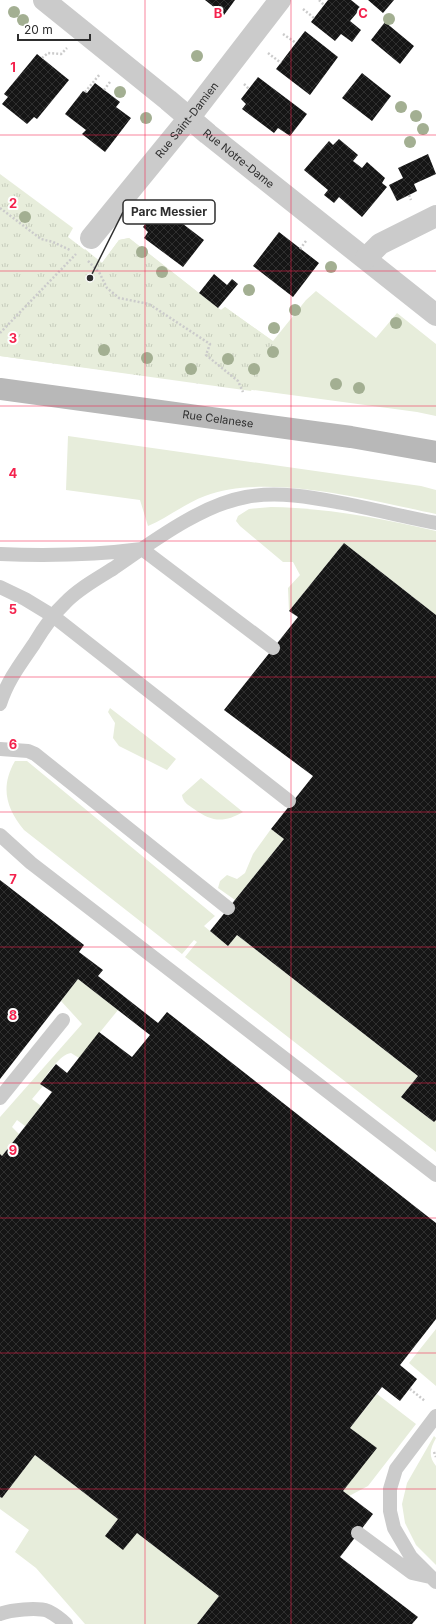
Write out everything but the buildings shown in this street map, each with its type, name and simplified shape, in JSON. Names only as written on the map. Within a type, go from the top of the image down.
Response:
[{"type":"street","name":"Rue Notre-Dame","points":[[44,0],[436,315]]},
{"type":"street","name":"Rue Saint-Damien","points":[[83,250],[189,118],[280,0]]},
{"type":"street","points":[[366,258],[380,244],[436,216]]},
{"type":"street","name":"Rue Celanese","points":[[0,389],[351,437],[436,452]]},
{"type":"lane","points":[[0,704],[4,689],[53,616],[73,595],[142,549],[202,512],[227,502],[246,497],[270,495],[310,498],[357,506],[436,523]]},
{"type":"lane","points":[[0,554],[82,554],[142,549],[273,648]]},
{"type":"lane","points":[[0,587],[53,616],[289,801]]},
{"type":"lane","points":[[0,749],[28,751],[35,754],[228,908]]},
{"type":"lane","points":[[0,834],[31,863],[436,1175]]},
{"type":"lane","points":[[0,1098],[62,1020]]},
{"type":"lane","points":[[433,1411],[396,1470],[390,1489],[390,1511],[394,1528],[411,1557],[433,1580]]},
{"type":"lane","points":[[358,1533],[412,1573],[433,1580]]},
{"type":"lane","points":[[0,1614],[7,1611],[46,1610],[66,1624]]},
{"type":"path","points":[[318,0],[324,5]]},
{"type":"path","points":[[303,9],[314,18]]},
{"type":"path","points":[[283,34],[296,43]]},
{"type":"path","points":[[42,58],[48,53],[61,54],[70,45]]},
{"type":"path","points":[[268,53],[280,63]]},
{"type":"path","points":[[85,92],[102,71]]},
{"type":"path","points":[[244,84],[249,88]]},
{"type":"path","points":[[409,195],[411,200]]},
{"type":"path","points":[[0,208],[41,239],[83,250]]},
{"type":"path","points":[[140,218],[146,222]]},
{"type":"path","points":[[0,333],[83,250]]},
{"type":"path","points":[[86,260],[99,272],[107,288],[119,298],[149,304],[210,344],[206,355],[238,381],[244,392]]},
{"type":"path","points":[[410,1389],[433,1411]]},
{"type":"green space","points":[[0,174],[73,228],[68,237],[102,263],[119,240],[129,238],[218,308],[221,310],[225,307],[274,342],[251,391],[0,356]]},
{"type":"green space","points":[[129,238],[218,308],[221,310],[225,307],[273,341],[306,300],[316,291],[376,338],[397,313],[436,344],[436,416],[417,412],[0,356],[85,249],[102,263],[119,240]]},
{"type":"green space","points":[[68,436],[421,486],[436,490],[436,514],[382,502],[320,491],[258,487],[230,489],[205,496],[148,526],[140,500],[66,490]]},
{"type":"green space","points":[[271,507],[313,509],[354,514],[436,531],[436,615],[344,543],[289,611],[288,588],[300,575],[293,562],[283,562],[236,521],[238,516],[249,509]]},
{"type":"green space","points":[[110,708],[176,759],[167,770],[119,746],[113,738],[115,723],[108,712]]},
{"type":"green space","points":[[15,761],[27,761],[215,916],[204,926],[228,946],[237,935],[418,1076],[401,1097],[434,1122],[436,1120],[436,1152],[185,957],[197,942],[194,940],[182,954],[24,830],[13,814],[7,797],[10,771]]},
{"type":"green space","points":[[201,778],[243,812],[230,818],[218,820],[212,819],[200,813],[188,805],[183,800],[182,795]]},
{"type":"green space","points":[[271,829],[284,839],[235,900],[218,888],[220,881],[227,875],[237,879],[245,873],[253,854]]},
{"type":"green space","points":[[78,979],[118,1010],[79,1058],[71,1053],[67,1054],[62,1057],[50,1070],[40,1084],[43,1086],[32,1099],[41,1106],[25,1126],[17,1120],[12,1127],[19,1134],[2,1156],[0,1154],[0,1117],[82,1024],[61,1001]]},
{"type":"green space","points":[[436,1329],[436,1386],[409,1363]]},
{"type":"green space","points":[[377,1394],[416,1424],[368,1486],[349,1496],[343,1491],[376,1448],[350,1428]]},
{"type":"green space","points":[[434,1436],[436,1438],[432,1446],[431,1456],[436,1466],[436,1565],[416,1545],[405,1523],[402,1504],[407,1483]]},
{"type":"green space","points":[[35,1455],[118,1519],[105,1536],[137,1533],[219,1596],[197,1624],[85,1624],[36,1568],[15,1552],[29,1530],[0,1509],[0,1497],[2,1498]]},
{"type":"place","name":"Parc Messier","points":[[90,278]]}]
